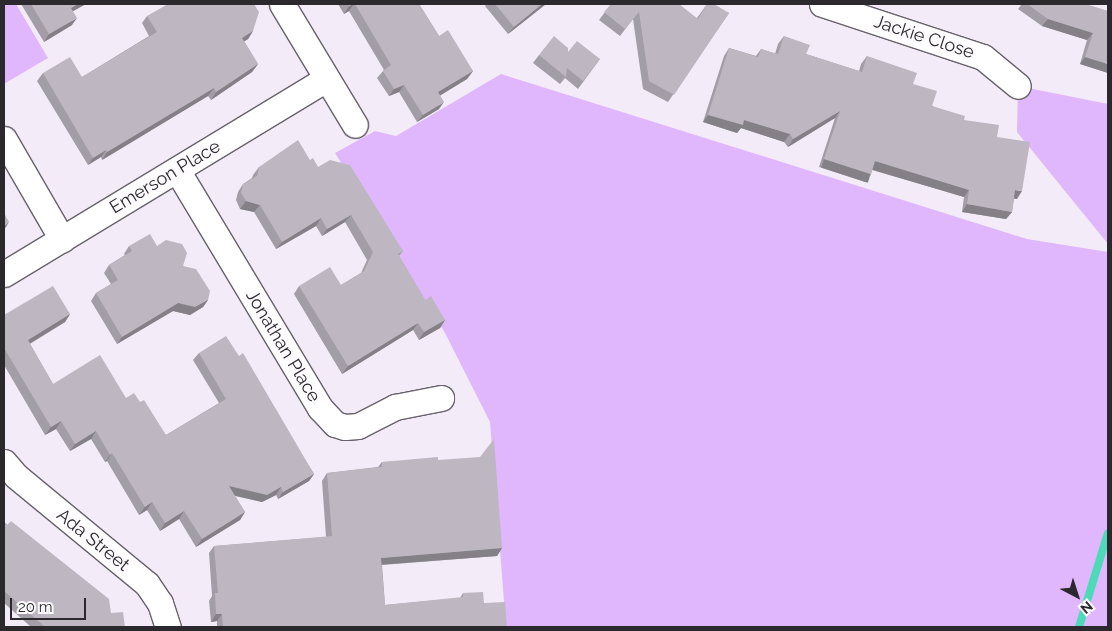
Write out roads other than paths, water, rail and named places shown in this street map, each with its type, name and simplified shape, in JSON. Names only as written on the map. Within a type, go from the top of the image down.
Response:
[{"type":"street","points":[[282,4],[354,125]]},
{"type":"street","name":"Jackie Close","points":[[822,4],[983,57],[1018,86]]},
{"type":"street","name":"Emerson Place","points":[[4,274],[326,79]]},
{"type":"street","points":[[4,139],[62,239]]},
{"type":"street","name":"Jonathan Place","points":[[176,170],[327,417],[335,424],[345,427],[358,426],[395,407],[441,398]]},
{"type":"street","name":"Ada Street","points":[[8,474],[147,584],[160,603],[168,627]]},
{"type":"waterway","points":[[1079,627],[1108,533]]}]
